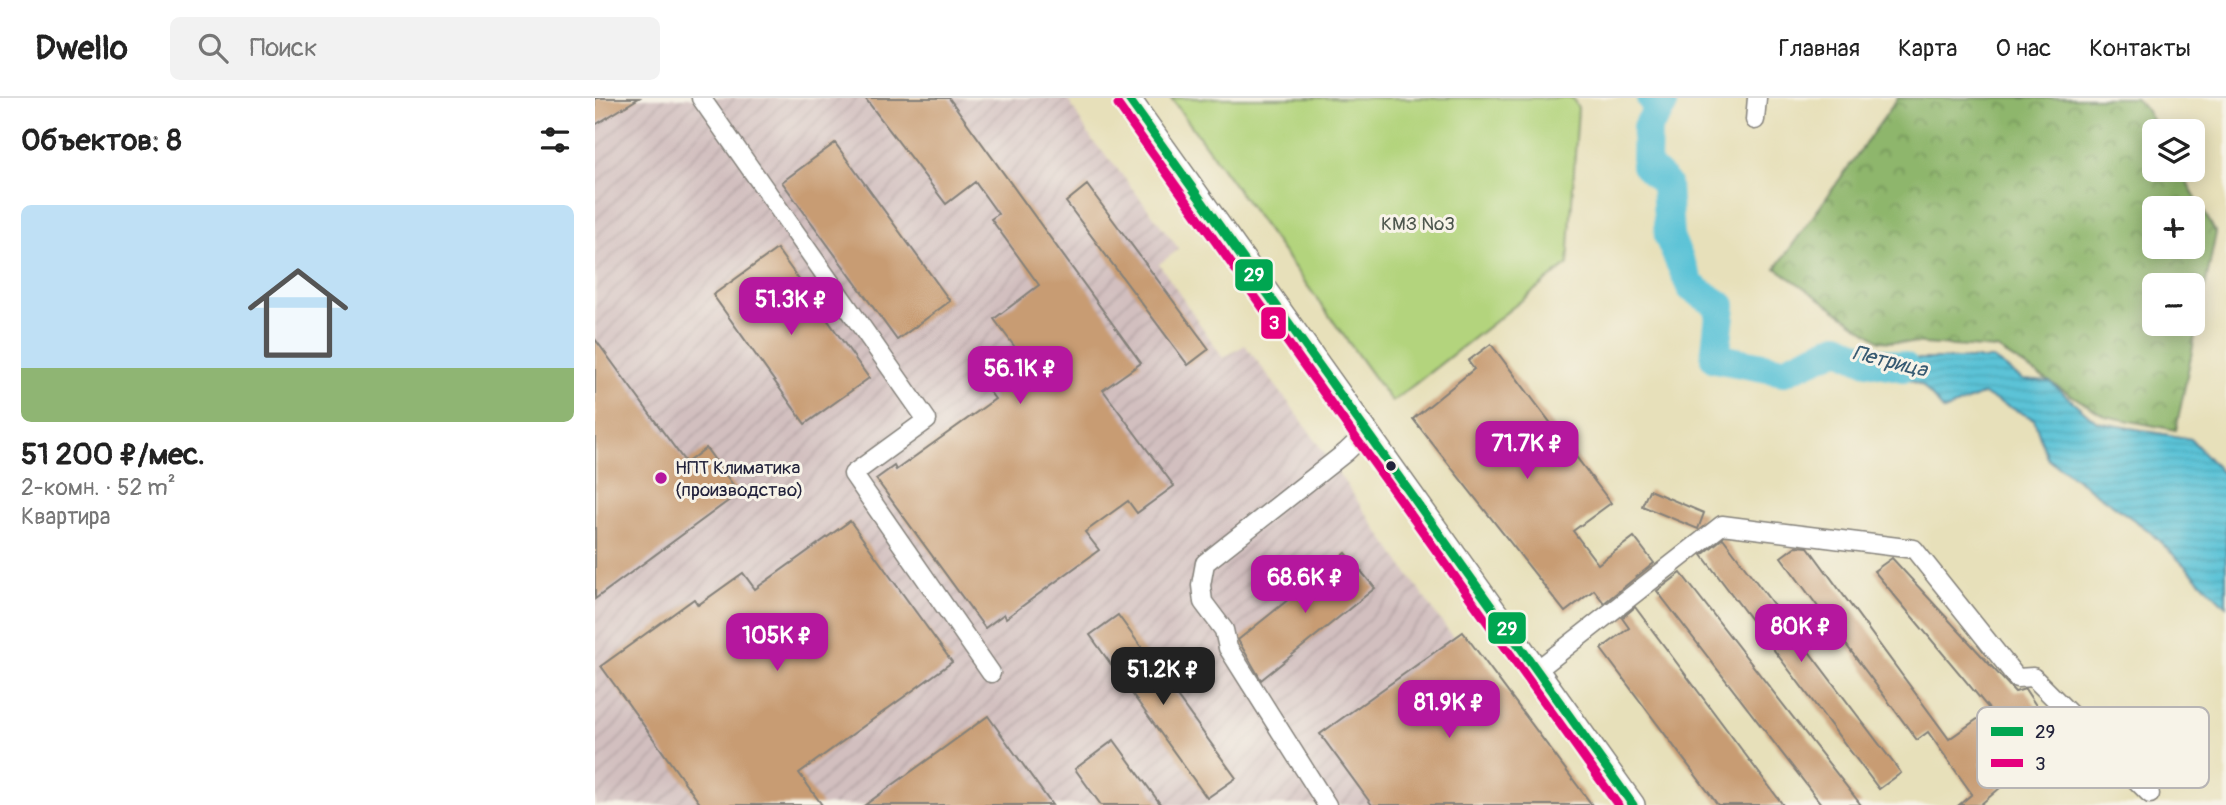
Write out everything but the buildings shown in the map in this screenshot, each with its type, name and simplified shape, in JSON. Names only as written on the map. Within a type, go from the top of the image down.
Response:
[{"type":"main road","points":[[1128,98],[1633,805]]},
{"type":"lane","points":[[701,98],[927,420],[853,474],[991,673]]},
{"type":"lane","points":[[1755,120],[1757,98]]},
{"type":"lane","points":[[1327,805],[1228,649],[1224,630],[1203,602],[1201,585],[1205,563],[1367,433]]},
{"type":"lane","points":[[1537,670],[1722,526],[1914,549],[2017,678],[2033,677],[2063,707]]},
{"type":"lane","points":[[2144,788],[2150,794]]},
{"type":"shaded area","points":[[595,98],[1067,98],[1092,140],[1179,249],[1159,264],[1223,358],[1245,345],[1300,418],[1438,617],[1578,805],[595,805]]},
{"type":"green space","name":"КМЗ №3","points":[[1171,98],[1573,98],[1578,108],[1568,264],[1392,402]]},
{"type":"green space","points":[[1898,98],[2135,98],[2151,119],[2142,119],[2142,182],[2187,182],[2195,196],[2142,196],[2142,259],[2205,259],[2205,214],[2216,233],[2205,287],[2205,273],[2142,273],[2142,336],[2195,336],[2176,430],[2105,416],[1997,349],[1880,341],[1776,268]]},
{"type":"water","points":[[1863,359],[1993,359],[2023,380],[2050,382],[2097,422],[2191,439],[2226,477],[2226,606],[2148,530],[2047,458],[2034,419],[1983,394],[1944,411],[1923,386]]},
{"type":"waterway","name":"Петрица","points":[[1651,98],[1662,106],[1647,127],[1646,165],[1666,184],[1669,237],[1691,287],[1721,306],[1715,358],[1784,371],[1838,347],[1863,359],[1904,367]]},
{"type":"transit line","name":"29","points":[[1128,98],[1633,805]]},
{"type":"transit line","name":"3","points":[[1118,105],[1618,805]]},
{"type":"place","name":"НПТ Климатика (производство)","points":[[661,478]]}]
